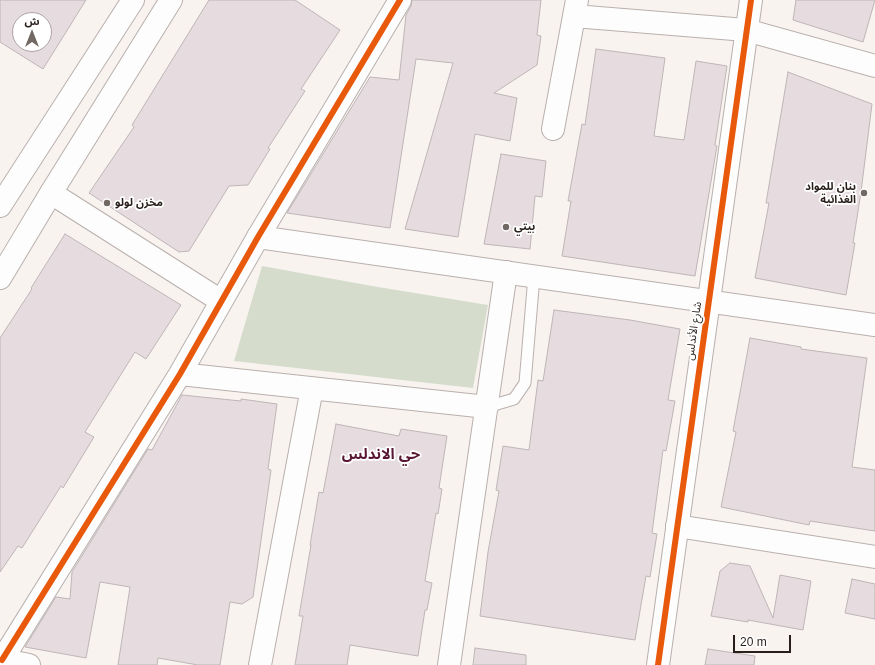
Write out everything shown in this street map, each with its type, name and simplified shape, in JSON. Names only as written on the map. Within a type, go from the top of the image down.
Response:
[{"type":"street","points":[[3,195],[133,0]]},
{"type":"street","points":[[0,278],[171,0]]},
{"type":"street","points":[[29,665],[1,660],[180,374],[258,237],[400,0]]},
{"type":"street","name":"شارع الأندلس","points":[[658,665],[750,0]]},
{"type":"street","points":[[553,129],[575,8],[746,30],[875,66]]},
{"type":"street","points":[[51,193],[221,301]]},
{"type":"street","points":[[258,237],[875,325]]},
{"type":"street","points":[[449,665],[506,272]]},
{"type":"street","points":[[180,374],[486,408]]},
{"type":"street","points":[[260,665],[312,388]]},
{"type":"street","points":[[677,526],[875,557]]},
{"type":"lane","points":[[486,408],[514,399],[525,382],[534,276]]},
{"type":"green space","points":[[262,266],[488,305],[473,388],[234,361]]},
{"type":"building","points":[[0,0],[86,0],[43,69],[16,52],[52,52],[52,12],[12,12],[12,50],[0,42]]},
{"type":"building","points":[[209,0],[295,0],[340,30],[301,89],[305,91],[268,148],[270,149],[248,185],[229,186],[189,251],[179,252],[89,193],[134,127],[132,125]]},
{"type":"building","points":[[412,0],[541,0],[537,35],[541,36],[537,65],[494,93],[517,98],[510,141],[475,134],[458,237],[405,229],[453,63],[416,59],[390,228],[287,213],[370,77],[399,80],[406,15],[411,6]]},
{"type":"building","points":[[796,0],[875,0],[863,42],[793,20]]},
{"type":"building","points":[[596,49],[665,58],[654,136],[684,140],[696,61],[727,66],[715,145],[717,146],[695,276],[562,256],[571,201],[568,201],[582,124],[585,125]]},
{"type":"building","points":[[788,72],[872,104],[853,243],[855,243],[846,295],[755,278],[769,203],[766,203]]},
{"type":"building","points":[[501,154],[546,161],[542,197],[535,196],[530,249],[484,244]]},
{"type":"building","points":[[65,234],[181,305],[146,359],[135,352],[85,432],[94,437],[63,488],[61,486],[22,548],[18,546],[0,572],[0,338]]},
{"type":"building","points":[[554,310],[630,320],[680,329],[668,400],[675,401],[666,451],[663,450],[652,533],[657,534],[650,577],[646,576],[635,640],[480,616],[488,552],[499,491],[496,490],[503,446],[529,450],[538,380],[543,381]]},
{"type":"building","points":[[750,338],[801,347],[801,349],[867,358],[852,467],[875,470],[875,531],[810,521],[809,525],[721,507],[736,432],[733,431]]},
{"type":"building","points":[[182,395],[241,401],[241,399],[277,404],[268,469],[271,470],[253,597],[242,604],[230,602],[220,665],[198,665],[158,658],[157,665],[118,665],[130,587],[100,582],[86,658],[25,647],[56,597],[70,599],[72,572],[148,449],[152,450]]},
{"type":"building","points":[[336,424],[399,436],[401,429],[447,436],[439,488],[442,489],[438,514],[436,513],[425,581],[432,583],[427,610],[425,610],[418,656],[350,645],[347,665],[295,665],[303,616],[299,616],[319,492],[323,493]]},
{"type":"building","points":[[730,563],[750,566],[773,618],[780,575],[811,581],[803,630],[748,620],[748,622],[711,616],[720,571]]},
{"type":"building","points":[[852,579],[875,584],[875,619],[845,613]]},
{"type":"building","points":[[475,648],[526,655],[526,665],[473,665]]},
{"type":"building","points":[[708,649],[755,656],[754,665],[705,665]]},
{"type":"cycle path","points":[[2,660],[180,374],[258,237],[400,0]]},
{"type":"cycle path","points":[[658,665],[751,0]]},
{"type":"place","name":"بنان للمواد الغذائية","points":[[864,193]]},
{"type":"place","name":"مخزن لولو","points":[[107,203]]},
{"type":"place","name":"بيتي","points":[[506,227]]},
{"type":"district","name":"حي الاندلس","points":[[381,455]]}]
